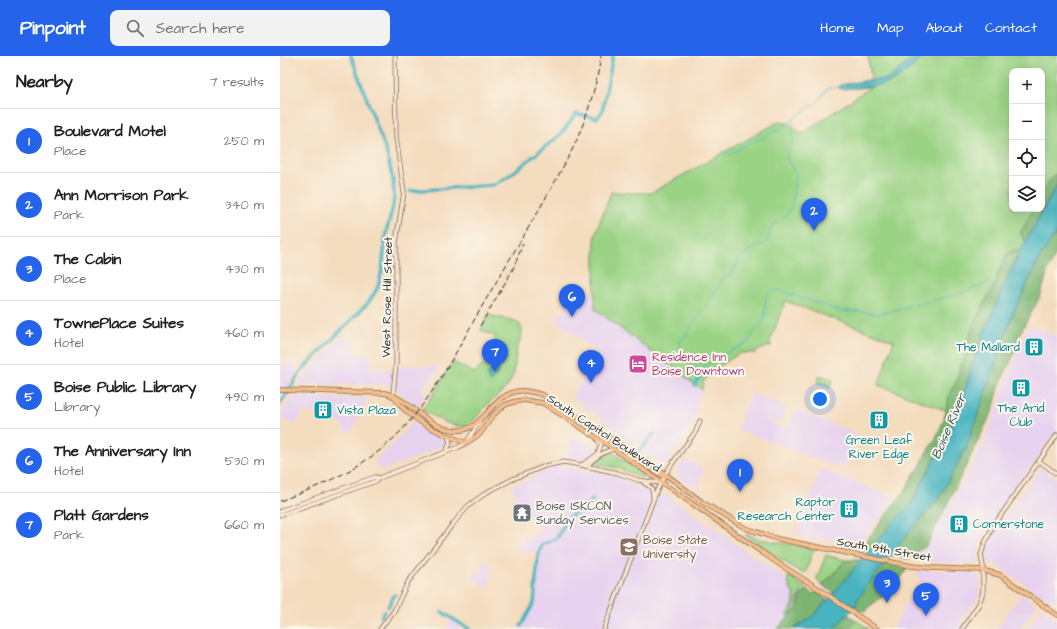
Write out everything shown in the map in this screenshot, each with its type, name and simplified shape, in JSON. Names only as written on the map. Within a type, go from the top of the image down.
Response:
[{"type":"main road","points":[[280,390],[362,391],[385,393],[400,398],[426,418],[453,430],[469,428],[481,420]]},
{"type":"main road","name":"South Capitol Boulevard","points":[[481,420],[493,404],[504,396],[518,391],[543,395],[702,502],[745,528]]},
{"type":"main road","points":[[393,395],[397,404],[418,420],[448,436],[466,443]]},
{"type":"main road","name":"South Capitol Boulevard","points":[[466,443],[474,440],[493,415],[505,405],[524,400],[543,403],[597,438],[776,562],[819,589],[877,629]]},
{"type":"main road","points":[[618,453],[634,458],[665,476]]},
{"type":"main road","name":"South 9th Street","points":[[745,528],[778,539],[911,566],[982,570],[1000,575],[1057,615]]},
{"type":"street","name":"West Rose Hill Street","points":[[393,395],[396,363],[396,243],[404,192],[396,138],[395,56]]},
{"type":"street","name":"South Capitol Boulevard","points":[[466,443],[481,420]]},
{"type":"street","points":[[604,629],[653,501],[665,476],[696,431],[700,421]]},
{"type":"street","points":[[962,629],[979,604],[983,592],[981,555],[992,528],[1057,435]]},
{"type":"street","points":[[446,452],[450,443],[448,436]]},
{"type":"street","points":[[584,466],[600,452],[601,445],[597,438]]},
{"type":"street","points":[[280,514],[376,482],[379,478],[466,443]]},
{"type":"street","points":[[584,466],[607,452],[614,450]]},
{"type":"street","points":[[1039,461],[1057,474]]},
{"type":"street","points":[[380,629],[394,611],[408,582],[468,506],[487,492],[515,478],[545,466],[563,462],[618,473],[638,480],[651,486],[653,501]]},
{"type":"street","points":[[638,480],[662,482]]},
{"type":"shaded area","points":[[566,292],[594,292],[595,309],[702,390],[693,422],[666,464],[661,464],[571,396],[601,355],[555,319],[566,310]]},
{"type":"shaded area","points":[[1028,325],[1057,336],[1057,430],[993,521],[980,543],[977,564],[918,561],[983,445]]},
{"type":"shaded area","points":[[341,338],[350,339],[350,343],[352,343],[353,355],[371,355],[371,370],[400,370],[400,366],[441,366],[423,388],[424,397],[418,406],[403,395],[401,391],[384,384],[297,384]]},
{"type":"shaded area","points":[[282,364],[296,364],[296,373],[280,399],[280,367]]},
{"type":"shaded area","points":[[751,393],[786,407],[780,423],[766,418],[765,420],[787,429],[795,410],[858,434],[844,469],[737,429]]},
{"type":"shaded area","points":[[291,397],[368,398],[351,432],[345,432],[343,426],[335,420],[309,412],[302,412],[295,425],[280,418]]},
{"type":"shaded area","points":[[412,422],[429,433],[446,441],[447,445],[383,470],[373,463],[401,437]]},
{"type":"shaded area","points":[[568,432],[598,450],[596,453],[583,460],[565,458],[571,448]]},
{"type":"shaded area","points":[[684,460],[704,468],[697,489],[679,478],[677,475],[677,470]]},
{"type":"shaded area","name":"Boise State University","points":[[557,466],[604,473],[624,479],[627,483],[664,497],[669,497],[776,572],[817,597],[786,629],[518,629],[536,604],[534,590],[541,552],[518,552],[516,543],[533,536],[540,530],[510,487]]},
{"type":"shaded area","points":[[1041,468],[1057,479],[1057,596],[1052,603],[995,564],[986,563],[987,550],[991,538]]},
{"type":"shaded area","points":[[820,469],[896,498],[855,547],[819,537],[814,540],[796,534]]},
{"type":"shaded area","points":[[486,563],[492,566],[488,588],[471,578]]},
{"type":"shaded area","points":[[920,570],[969,572],[978,574],[980,583],[979,595],[959,622],[968,629],[894,629],[905,605],[914,592],[917,594],[922,583],[916,577]]},
{"type":"shaded area","points":[[1022,594],[1037,605],[1020,629],[996,629]]},
{"type":"shaded area","points":[[1041,608],[1057,619],[1057,629],[1027,629]]},
{"type":"shaded area","points":[[452,619],[461,625],[459,629],[446,629]]},
{"type":"green space","points":[[868,56],[1057,56],[1057,185],[1045,207],[1045,68],[1009,68],[1009,212],[1042,212],[1023,246],[1021,247],[953,413],[878,385],[894,341],[785,301],[769,344],[772,345],[757,351],[756,353],[740,353],[718,367],[704,380],[702,390],[595,309],[595,235],[611,192],[651,193],[780,121],[791,125],[802,134],[872,86]]},
{"type":"green space","points":[[1057,172],[1057,185],[1045,205],[1045,187]]},
{"type":"green space","points":[[1032,212],[1041,212],[1035,227],[1025,242],[1020,232]]},
{"type":"green space","points":[[1057,232],[1057,252],[1048,269],[1041,295],[1018,337],[1014,354],[1000,384],[993,410],[941,517],[926,546],[909,559],[890,555],[939,498],[967,446],[1012,316],[1039,259]]},
{"type":"green space","points":[[1016,249],[1020,252],[978,348],[958,412],[912,503],[894,521],[869,552],[863,550],[870,535],[905,491],[936,438],[944,419],[949,396],[957,380],[960,366],[964,360],[967,342],[979,313],[997,280],[998,272],[1008,253]]},
{"type":"green space","points":[[488,315],[516,321],[520,325],[522,334],[516,352],[514,374],[507,387],[486,406],[474,420],[465,426],[457,426],[444,422],[422,410],[453,362],[474,373],[485,362],[496,337],[481,330]]},
{"type":"green space","points":[[820,375],[833,380],[830,388],[817,383]]},
{"type":"green space","points":[[607,452],[613,453],[645,475],[643,478],[617,468],[595,463],[596,460]]},
{"type":"green space","points":[[746,534],[759,539],[813,549],[806,572],[802,573],[783,561],[746,536]]},
{"type":"green space","points":[[826,555],[845,560],[837,571],[822,585],[818,582],[817,578]]},
{"type":"green space","points":[[845,560],[862,560],[834,593],[822,585],[837,571]]},
{"type":"green space","points":[[883,564],[907,569],[893,590],[871,605],[865,612],[864,610],[860,611],[854,607],[857,600]]},
{"type":"green space","points":[[788,576],[805,587],[802,590],[793,610],[788,616],[786,614],[794,601],[794,597],[789,585]]},
{"type":"green space","points":[[807,589],[813,594],[817,592],[827,600],[812,617],[794,629],[777,629],[797,608],[801,595]]},
{"type":"green space","points":[[847,614],[869,629],[833,629]]},
{"type":"green space","points":[[847,614],[856,621],[854,624],[846,628],[833,629]]},
{"type":"water","points":[[916,56],[925,56],[898,78],[885,84],[862,88],[840,89],[838,87],[840,85],[863,81],[888,79]]},
{"type":"water","points":[[1057,185],[1057,232],[1039,259],[1012,316],[967,446],[939,498],[897,547],[857,600],[856,606],[833,629],[793,629],[812,617],[894,521],[912,503],[958,412],[978,348],[1020,252],[1021,246],[1023,246],[1042,212],[1045,212],[1045,207]]},
{"type":"water","points":[[500,358],[502,364],[498,373],[490,382],[487,375],[496,366],[498,359]]},
{"type":"waterway","points":[[280,404],[301,371],[369,302],[378,287],[382,270],[386,233],[393,206],[393,180],[386,151],[351,56]]},
{"type":"waterway","points":[[410,191],[493,185],[510,175],[560,135],[576,114],[597,118],[602,112],[613,56]]},
{"type":"waterway","points":[[723,151],[731,154],[748,143],[765,137],[774,131],[783,129],[789,122],[817,102],[828,88],[838,87]]},
{"type":"waterway","points":[[784,217],[791,208],[797,175],[786,159],[793,135],[793,119]]},
{"type":"waterway","points":[[694,322],[708,304],[723,279],[731,275],[738,261],[744,255],[767,242],[772,226],[777,222]]},
{"type":"waterway","points":[[915,305],[965,292],[988,283],[993,284]]},
{"type":"waterway","points":[[996,284],[1004,286]]},
{"type":"waterway","points":[[717,361],[725,354],[747,343],[764,319],[766,297],[773,290],[782,291],[840,311],[878,314],[910,306]]},
{"type":"waterway","points":[[692,326],[680,342],[681,355],[703,371],[704,365],[711,363]]},
{"type":"waterway","points":[[695,385],[703,371]]},
{"type":"waterway","points":[[639,451],[654,434]]},
{"type":"waterway","points":[[521,626],[534,603],[538,556],[542,545],[557,538],[568,518],[593,500]]},
{"type":"waterway","points":[[388,607],[395,595]]},
{"type":"waterway","points":[[381,617],[384,612]]},
{"type":"waterway","points":[[442,612],[469,629]]},
{"type":"railway","points":[[280,501],[347,472],[372,456],[384,447],[400,431],[429,396],[543,203],[574,146],[590,102],[601,56]]},
{"type":"railway","points":[[480,326],[513,269],[523,244]]},
{"type":"place","name":"Ann Morrison Park","points":[[814,231]]},
{"type":"place","name":"The Anniversary Inn","points":[[572,317]]},
{"type":"place","name":"The Mallard","points":[[1034,347]]},
{"type":"place","name":"Residence Inn Boise Downtown","points":[[638,364]]},
{"type":"place","name":"Platt Gardens","points":[[495,372]]},
{"type":"place","name":"TownePlace Suites","points":[[591,383]]},
{"type":"place","name":"The Arid Club","points":[[1021,388]]},
{"type":"place","name":"Vista Plaza","points":[[323,410]]},
{"type":"place","name":"Green Leaf River Edge","points":[[879,420]]},
{"type":"place","name":"Boulevard Motel","points":[[740,492]]},
{"type":"place","name":"Raptor Research Center","points":[[849,509]]},
{"type":"place","name":"Boise ISKCON Sunday Services","points":[[522,513]]},
{"type":"place","name":"Cornerstone","points":[[959,524]]},
{"type":"place","name":"Boise State University","points":[[629,547]]},
{"type":"place","name":"The Cabin","points":[[887,603]]},
{"type":"place","name":"Boise Public Library","points":[[926,616]]},
{"type":"water label","name":"Boise River","points":[[948,426]]}]
